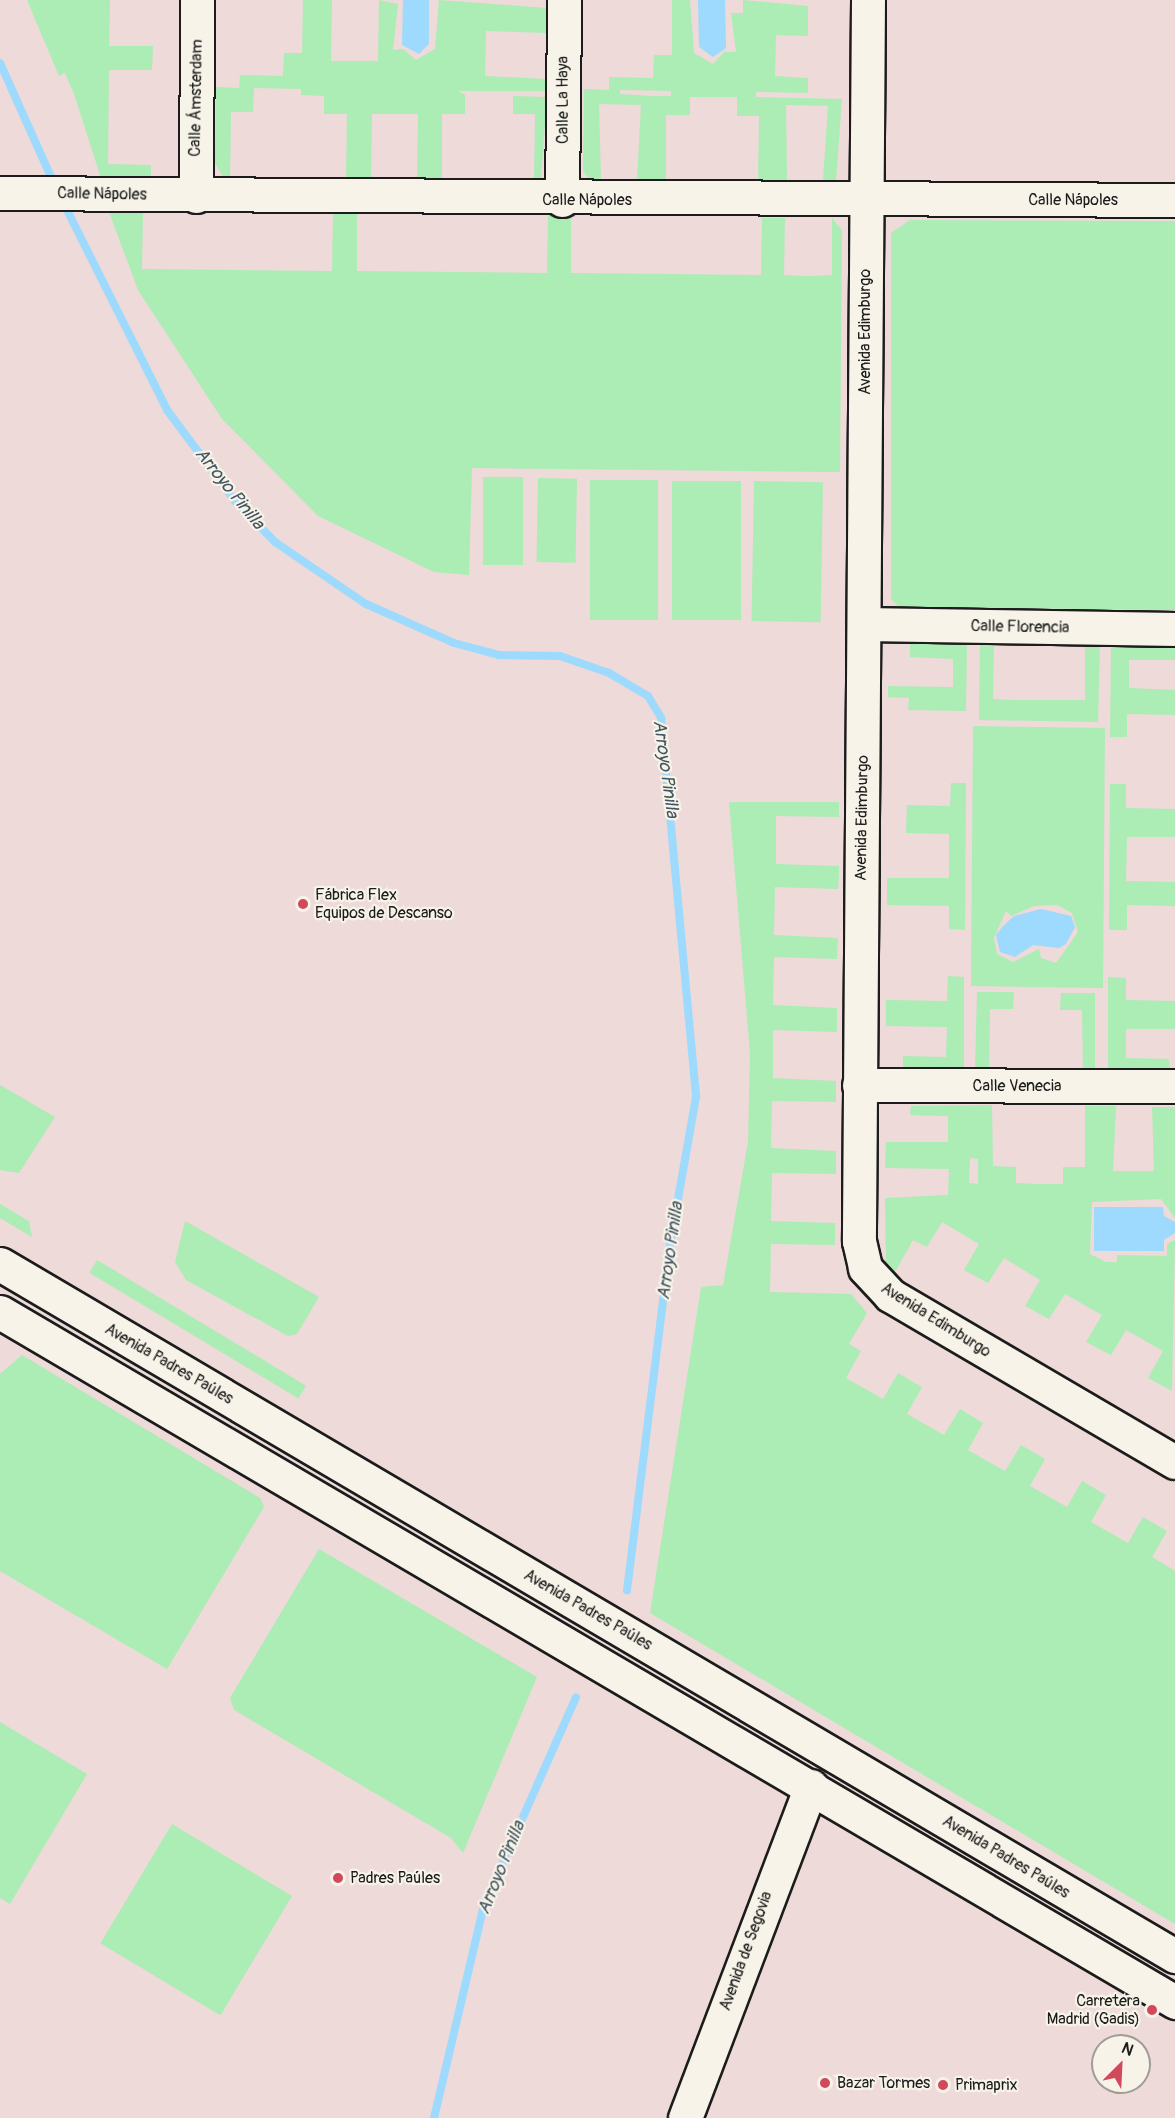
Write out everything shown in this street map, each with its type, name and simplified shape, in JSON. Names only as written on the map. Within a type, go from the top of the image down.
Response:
[{"type":"main road","name":"Calle Ámsterdam","points":[[196,196],[197,0]]},
{"type":"main road","name":"Calle La Haya","points":[[562,200],[564,0]]},
{"type":"main road","name":"Avenida Edimburgo","points":[[867,0],[865,624],[859,1241],[865,1268],[876,1283],[1175,1462]]},
{"type":"main road","name":"Calle Nápoles","points":[[0,193],[562,200],[1175,200]]},
{"type":"main road","name":"Calle Florencia","points":[[865,624],[1175,629]]},
{"type":"main road","name":"Calle Venecia","points":[[859,1085],[1175,1086]]},
{"type":"main road","name":"Avenida Padres Paúles","points":[[0,1264],[1175,1956]]},
{"type":"main road","points":[[0,1312],[811,1786],[1175,2002]]},
{"type":"main road","name":"Avenida de Segovia","points":[[684,2118],[811,1786]]},
{"type":"green space","points":[[27,0],[110,0],[109,46],[153,46],[152,70],[109,70],[108,164],[151,165],[151,178],[101,178],[74,94],[65,73],[59,76]]},
{"type":"green space","points":[[303,0],[332,0],[331,61],[378,61],[379,0],[398,4],[393,50],[403,49],[416,60],[435,49],[439,0],[547,8],[547,33],[486,31],[485,76],[547,79],[547,91],[458,91],[465,95],[465,114],[442,114],[442,180],[417,180],[418,114],[372,114],[371,180],[346,179],[347,114],[324,114],[324,96],[301,95],[301,89],[254,88],[253,112],[231,112],[230,179],[223,177],[215,163],[216,87],[239,88],[240,75],[283,76],[284,53],[302,53]]},
{"type":"green space","points":[[672,0],[690,0],[694,53],[713,64],[724,52],[736,52],[731,13],[743,13],[743,0],[808,6],[808,36],[776,35],[775,76],[808,78],[808,93],[756,92],[756,97],[842,99],[836,181],[823,181],[828,106],[786,105],[787,181],[758,181],[759,116],[737,116],[737,97],[690,97],[690,115],[666,115],[666,181],[637,181],[641,105],[599,104],[601,180],[588,178],[583,170],[584,89],[609,90],[609,77],[653,78],[654,55],[672,55]],"holes":[[[620,90],[671,91],[671,96],[620,94]]]},
{"type":"green space","points":[[513,96],[547,97],[541,179],[534,180],[535,114],[513,114]]},
{"type":"green space","points":[[109,212],[143,212],[142,269],[332,271],[333,214],[357,214],[357,271],[547,273],[548,215],[571,216],[571,273],[761,275],[762,218],[785,218],[784,275],[808,276],[832,275],[832,218],[842,230],[840,472],[472,468],[469,575],[434,572],[318,516],[222,419],[138,290]]},
{"type":"green space","points":[[910,220],[1175,221],[1175,610],[899,607],[891,599],[891,233]]},
{"type":"green space","points":[[483,477],[523,477],[523,565],[483,565]]},
{"type":"green space","points":[[538,478],[577,479],[576,563],[537,562]]},
{"type":"green space","points":[[590,480],[658,480],[658,620],[590,620]]},
{"type":"green space","points":[[672,481],[741,481],[741,620],[672,620]]},
{"type":"green space","points":[[754,481],[823,482],[821,622],[752,621]]},
{"type":"green space","points":[[910,641],[967,642],[966,711],[908,710],[909,698],[888,697],[888,686],[953,687],[953,659],[910,657]]},
{"type":"green space","points":[[980,642],[994,642],[993,699],[1016,700],[1085,700],[1085,643],[1100,643],[1098,722],[979,720]]},
{"type":"green space","points":[[1111,643],[1175,644],[1175,660],[1129,660],[1129,688],[1175,690],[1175,715],[1127,714],[1127,737],[1110,737]]},
{"type":"green space","points":[[973,726],[1105,728],[1103,988],[971,986]],"holes":[[[1057,905],[1072,913],[1078,932],[1056,963],[1041,958],[1039,949],[1013,962],[997,954],[994,938],[1006,911],[1011,916],[1034,906]]]},
{"type":"green space","points":[[951,783],[966,783],[965,930],[949,929],[949,906],[887,905],[887,878],[949,878],[949,834],[906,833],[907,805],[950,806]]},
{"type":"green space","points":[[1110,784],[1126,784],[1126,808],[1175,809],[1175,837],[1127,837],[1126,881],[1175,882],[1175,906],[1127,905],[1127,930],[1109,930]]},
{"type":"green space","points":[[729,802],[839,802],[839,817],[776,816],[776,864],[839,866],[839,876],[838,889],[775,887],[774,935],[838,938],[837,959],[774,957],[773,1005],[837,1008],[837,1032],[773,1030],[773,1078],[836,1081],[836,1102],[772,1101],[771,1148],[836,1151],[836,1174],[772,1173],[771,1221],[835,1223],[835,1245],[771,1244],[770,1292],[851,1294],[867,1313],[849,1344],[861,1351],[846,1378],[883,1399],[898,1373],[922,1387],[907,1414],[944,1435],[960,1409],[983,1423],[968,1450],[1005,1471],[1021,1445],[1045,1459],[1030,1486],[1067,1507],[1082,1481],[1106,1495],[1091,1522],[1128,1543],[1143,1517],[1167,1531],[1152,1557],[1175,1571],[1175,1924],[650,1613],[701,1287],[723,1285],[748,1142],[750,1054]]},
{"type":"green space","points":[[948,976],[964,977],[964,1070],[903,1070],[903,1056],[946,1057],[947,1027],[886,1026],[886,1000],[947,1001]]},
{"type":"green space","points":[[1108,977],[1126,978],[1126,1000],[1175,1001],[1175,1029],[1126,1029],[1126,1058],[1169,1059],[1170,1072],[1108,1072]]},
{"type":"green space","points":[[977,992],[1014,992],[1013,1009],[990,1009],[989,1070],[975,1070]]},
{"type":"green space","points":[[1061,993],[1095,993],[1095,1071],[1083,1071],[1082,1010],[1060,1010]]},
{"type":"green space","points":[[0,1085],[55,1117],[19,1173],[0,1170]]},
{"type":"green space","points":[[992,1105],[993,1166],[1016,1167],[1016,1183],[1039,1184],[1063,1184],[1063,1167],[1085,1167],[1085,1106],[1116,1106],[1113,1171],[1154,1171],[1152,1107],[1175,1107],[1175,1218],[1161,1199],[1092,1202],[1090,1254],[1106,1262],[1117,1262],[1117,1255],[1167,1256],[1167,1244],[1175,1240],[1172,1391],[1148,1378],[1163,1351],[1126,1330],[1111,1355],[1086,1342],[1102,1315],[1065,1294],[1049,1319],[1025,1306],[1040,1280],[1004,1258],[988,1283],[964,1270],[979,1244],[942,1222],[927,1247],[913,1240],[895,1272],[886,1262],[885,1198],[948,1195],[949,1169],[885,1168],[886,1142],[948,1142],[948,1116],[910,1115],[911,1106]],"holes":[[[970,1158],[978,1159],[978,1184],[969,1183]]]},
{"type":"green space","points":[[0,1204],[29,1221],[32,1237],[0,1218]]},
{"type":"green space","points":[[185,1221],[319,1297],[297,1334],[288,1336],[186,1280],[175,1262]]},
{"type":"green space","points":[[97,1260],[306,1386],[298,1399],[89,1273]]},
{"type":"green space","points":[[22,1355],[260,1498],[264,1507],[167,1669],[0,1571],[0,1374]]},
{"type":"green space","points":[[319,1549],[537,1677],[463,1853],[451,1838],[234,1710],[230,1698]]},
{"type":"green space","points":[[0,1722],[87,1774],[10,1904],[0,1898]]},
{"type":"green space","points":[[172,1824],[292,1896],[220,2015],[100,1943]]},
{"type":"water","points":[[403,0],[429,0],[429,44],[419,54],[402,45]]},
{"type":"water","points":[[698,0],[725,0],[726,48],[713,57],[699,47]]},
{"type":"water","points":[[1041,909],[1071,916],[1075,927],[1066,944],[1059,948],[1033,945],[1015,957],[1000,952],[996,935],[1003,926],[1014,916]]},
{"type":"water","points":[[1094,1207],[1163,1207],[1164,1216],[1175,1222],[1175,1233],[1164,1240],[1164,1251],[1094,1251]]},
{"type":"waterway","name":"Arroyo Pinilla","points":[[0,63],[55,186]]},
{"type":"waterway","name":"Arroyo Pinilla","points":[[62,200],[167,410],[235,501],[275,542],[366,604],[454,643],[499,655],[560,656],[609,673],[648,696],[661,718],[696,1097],[670,1245],[627,1590]]},
{"type":"waterway","name":"Arroyo Pinilla","points":[[434,2118],[484,1905],[576,1697]]},
{"type":"place","name":"Fábrica Flex Equipos de Descanso","points":[[303,904]]},
{"type":"place","name":"Padres Paúles","points":[[338,1878]]},
{"type":"place","name":"Carretera Madrid (Gadis)","points":[[1152,2010]]},
{"type":"place","name":"Bazar Tormes","points":[[825,2083]]},
{"type":"place","name":"Primaprix","points":[[943,2085]]}]
